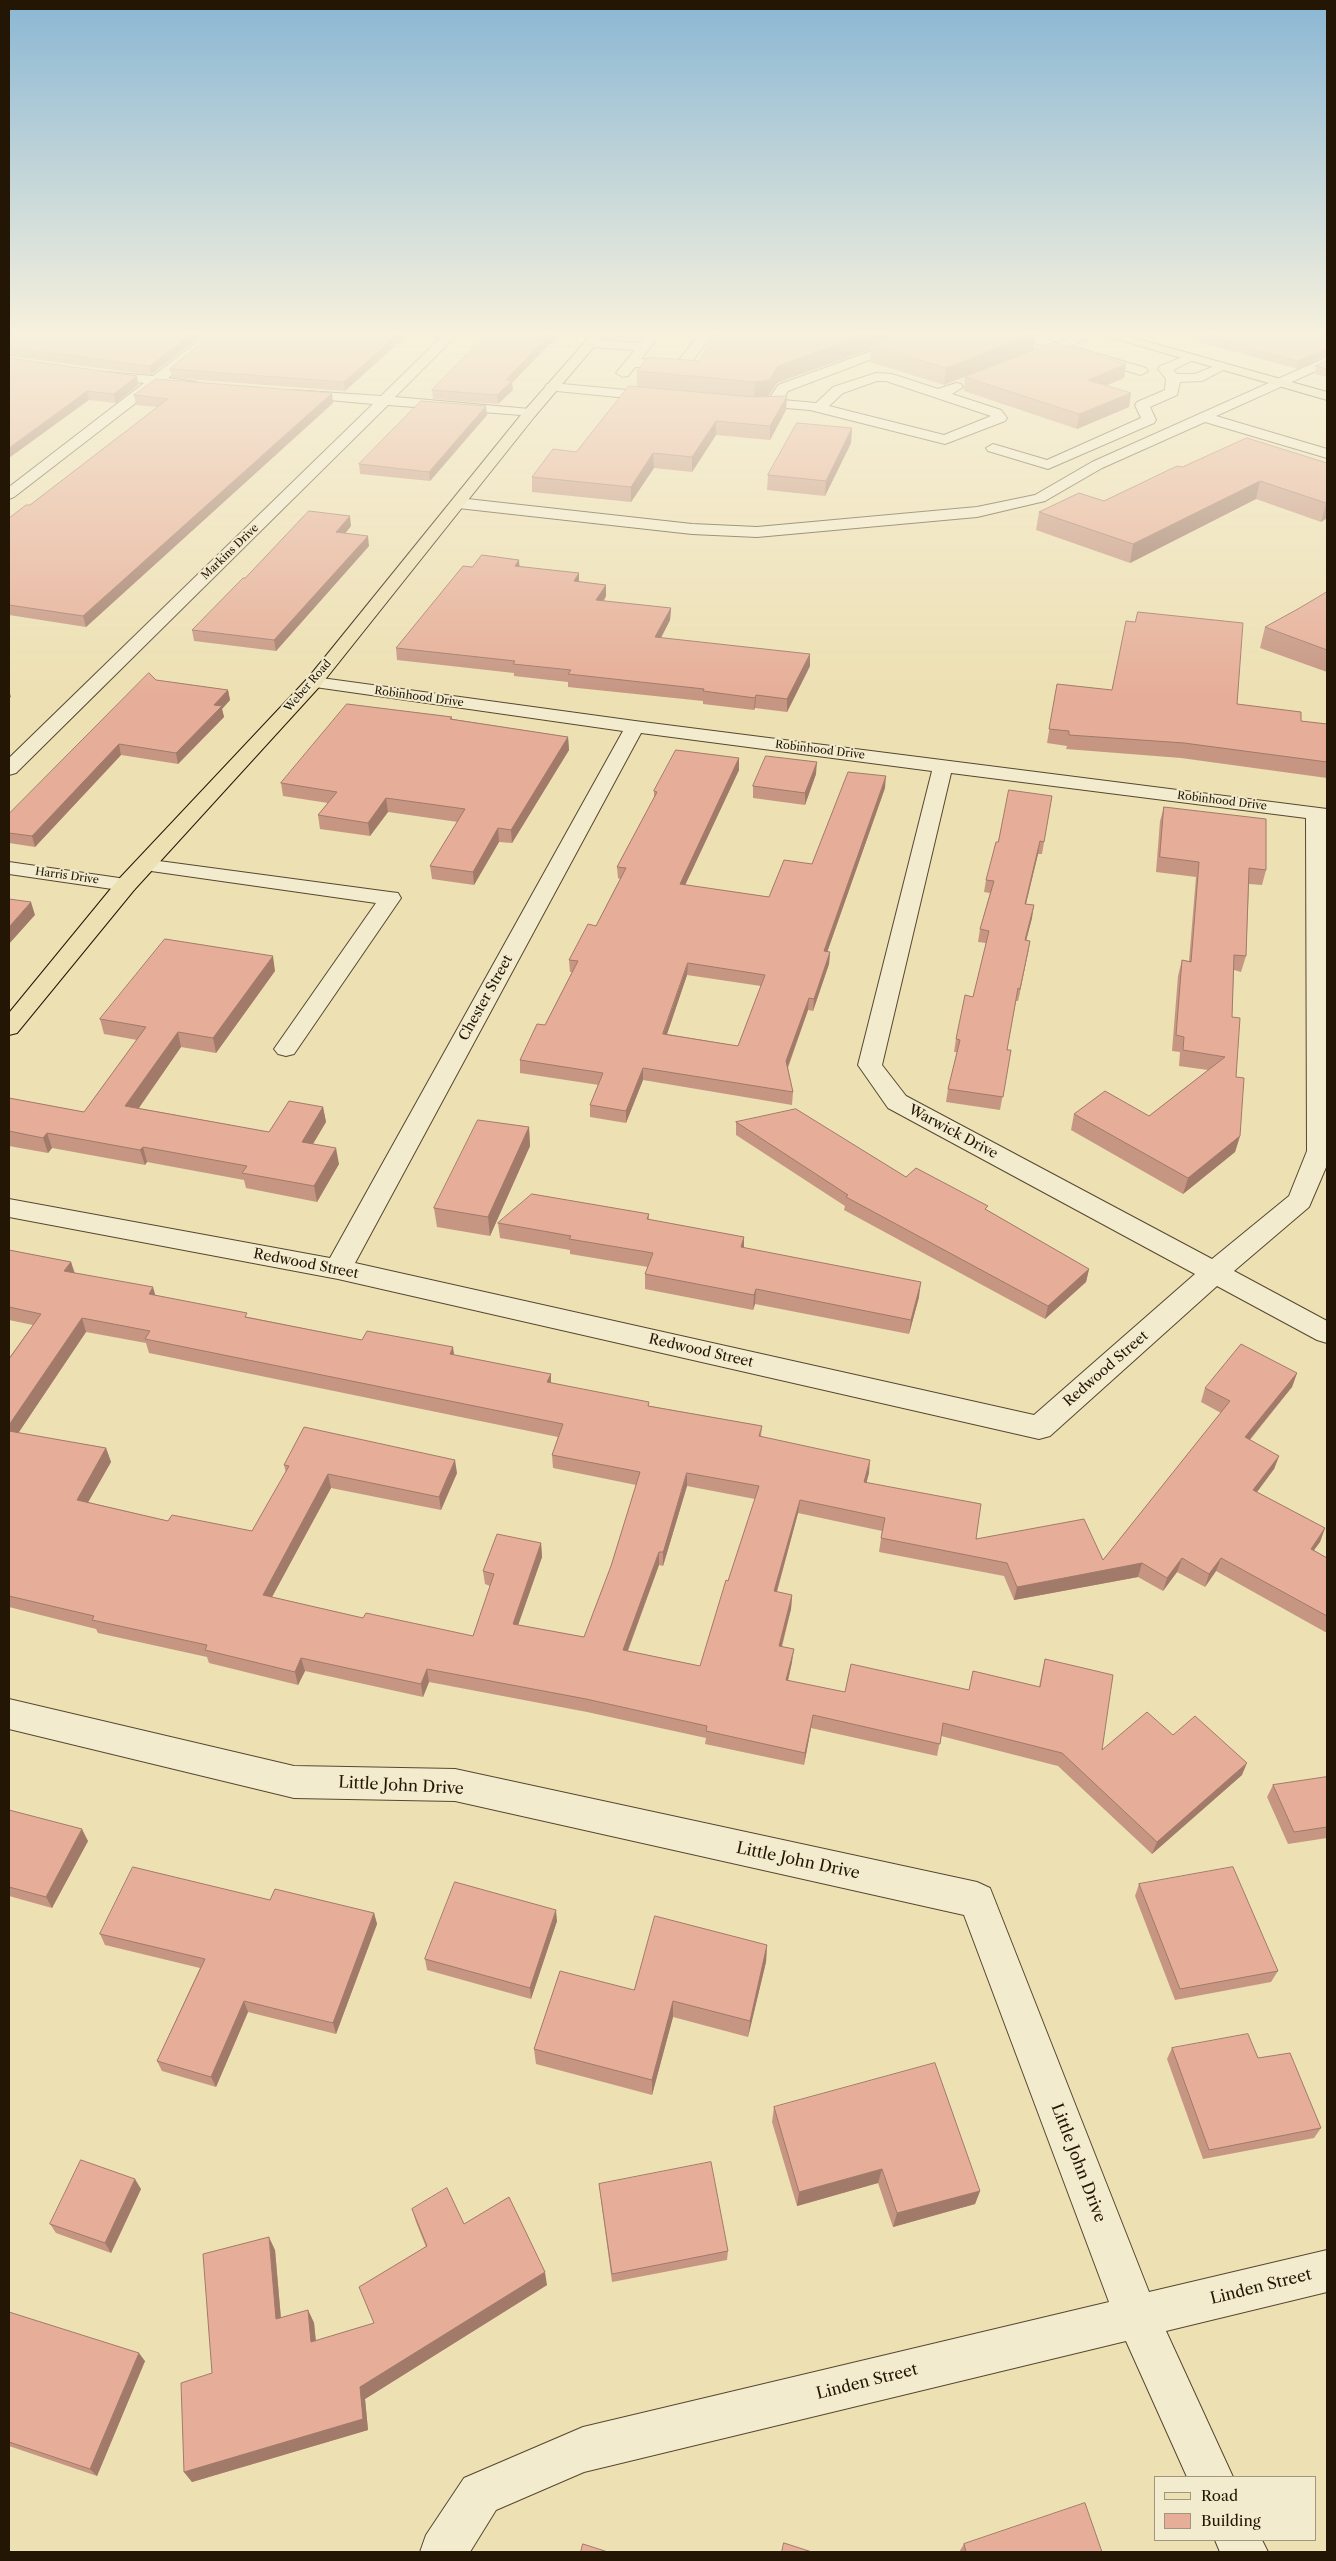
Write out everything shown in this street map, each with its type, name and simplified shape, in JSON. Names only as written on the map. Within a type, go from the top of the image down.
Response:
[{"type":"main road","name":"Weber Road","points":[[9,1028],[126,885],[314,682],[497,455]]},
{"type":"street","points":[[9,494],[60,455]]},
{"type":"street","name":"Markins Drive","points":[[9,769],[329,455]]},
{"type":"street","points":[[1013,455],[1078,476]]},
{"type":"street","points":[[1048,466],[1073,455]]},
{"type":"street","points":[[458,503],[692,529],[757,532],[977,512],[1016,505],[1040,498],[1078,476],[1124,455]]},
{"type":"street","name":"Robinhood Drive","points":[[314,682],[635,727],[1321,814]]},
{"type":"street","name":"Chester Street","points":[[338,1269],[635,727]]},
{"type":"street","name":"Warwick Drive","points":[[943,765],[870,1064],[898,1102],[1214,1273]]},
{"type":"street","points":[[1321,814],[1320,1150],[1300,1201],[1214,1273],[1327,1333]]},
{"type":"street","points":[[144,865],[390,898],[286,1049]]},
{"type":"street","name":"Harris Drive","points":[[9,868],[126,885]]},
{"type":"street","name":"Redwood Street","points":[[9,1208],[338,1269],[1039,1428],[1214,1273]]},
{"type":"street","name":"Little John Drive","points":[[9,1714],[294,1782],[455,1786],[977,1900],[1137,2316],[1210,2476]]},
{"type":"street","name":"Linden Street","points":[[443,2552],[480,2494],[583,2450],[1327,2270]]},
{"type":"building","points":[[96,455],[263,455],[83,616],[9,605],[9,518],[26,505],[30,505]]},
{"type":"building","points":[[368,455],[444,455],[429,472],[359,464]]},
{"type":"building","points":[[549,455],[652,455],[631,487],[532,477]]},
{"type":"building","points":[[668,455],[694,455],[692,457]]},
{"type":"building","points":[[779,455],[839,455],[826,481],[768,475]]},
{"type":"building","points":[[1210,455],[1300,455],[1327,463],[1327,502],[1260,481],[1133,544],[1039,512],[1079,493],[1104,501],[1177,466],[1182,467]]},
{"type":"building","points":[[309,511],[350,516],[336,532],[368,536],[274,640],[192,630],[245,578]]},
{"type":"building","points":[[482,555],[519,560],[515,566],[579,573],[574,581],[606,585],[596,600],[671,608],[655,637],[810,654],[787,699],[756,695],[755,698],[703,691],[704,689],[568,674],[571,670],[513,664],[515,661],[396,648],[463,566],[472,567]]},
{"type":"building","points":[[1327,592],[1327,650],[1265,627],[1298,609]]},
{"type":"building","points":[[1138,612],[1243,623],[1237,704],[1301,712],[1301,721],[1327,724],[1327,762],[1184,743],[1069,735],[1069,731],[1049,729],[1057,684],[1112,690],[1126,621],[1135,622]]},
{"type":"building","points":[[149,673],[156,680],[228,690],[214,705],[222,706],[176,753],[119,744],[32,836],[9,833],[9,814]]},
{"type":"building","points":[[347,704],[452,717],[450,719],[568,737],[511,830],[498,828],[473,872],[430,866],[465,809],[386,798],[368,823],[318,815],[337,792],[281,783]]},
{"type":"building","points":[[676,750],[739,758],[680,884],[769,897],[784,860],[812,864],[848,772],[886,776],[824,951],[830,952],[814,999],[809,998],[786,1061],[793,1092],[643,1068],[626,1111],[590,1105],[603,1073],[520,1060],[537,1024],[545,1025],[578,961],[569,960],[588,924],[596,926],[626,868],[617,867],[657,792],[654,791]],"holes":[[[688,963],[765,975],[738,1046],[663,1034]]]},
{"type":"building","points":[[766,756],[817,762],[805,793],[753,786]]},
{"type":"building","points":[[1009,790],[1052,796],[1044,842],[1040,841],[1025,904],[1034,905],[1025,940],[1030,941],[1020,989],[1018,988],[1007,1050],[1011,1050],[1003,1097],[948,1089],[960,1040],[956,1039],[965,995],[973,997],[989,931],[980,929],[994,881],[986,880],[996,842],[998,842]]},
{"type":"building","points":[[1164,807],[1266,819],[1266,870],[1249,868],[1246,956],[1234,955],[1232,1017],[1240,1018],[1236,1077],[1244,1078],[1240,1136],[1188,1178],[1074,1114],[1105,1091],[1149,1116],[1225,1057],[1183,1050],[1184,1037],[1176,1035],[1182,960],[1191,962],[1199,862],[1160,857]]},
{"type":"building","points":[[9,899],[31,902],[9,927]]},
{"type":"building","points":[[165,939],[273,956],[213,1038],[178,1032],[125,1106],[269,1132],[289,1101],[323,1107],[302,1142],[336,1148],[314,1186],[242,1173],[247,1166],[143,1147],[140,1150],[47,1133],[43,1138],[9,1131],[9,1098],[84,1112],[146,1027],[100,1019]]},
{"type":"building","points":[[796,1109],[906,1177],[916,1168],[988,1206],[985,1209],[1089,1269],[1048,1306],[846,1197],[848,1195],[736,1122]]},
{"type":"building","points":[[478,1120],[529,1127],[488,1217],[434,1208]]},
{"type":"building","points":[[532,1194],[649,1214],[647,1219],[744,1237],[741,1247],[921,1282],[911,1320],[756,1289],[754,1295],[645,1274],[653,1253],[569,1239],[571,1236],[498,1223]]},
{"type":"building","points":[[9,1250],[71,1262],[64,1271],[153,1287],[149,1294],[247,1313],[245,1317],[362,1340],[367,1331],[453,1347],[450,1354],[551,1374],[547,1382],[649,1402],[648,1406],[762,1426],[759,1436],[870,1460],[864,1482],[981,1504],[976,1539],[1084,1519],[1103,1560],[1230,1401],[1205,1388],[1241,1344],[1297,1373],[1245,1437],[1279,1456],[1253,1490],[1325,1528],[1311,1549],[1327,1558],[1327,1616],[1221,1558],[1209,1574],[1182,1558],[1167,1578],[1142,1563],[1017,1587],[1007,1563],[881,1538],[885,1518],[800,1500],[774,1591],[792,1595],[779,1646],[794,1649],[786,1680],[845,1692],[851,1664],[969,1690],[973,1671],[1040,1687],[1045,1659],[1113,1675],[1102,1750],[1147,1712],[1173,1735],[1195,1716],[1247,1763],[1157,1842],[1062,1753],[943,1723],[940,1744],[813,1715],[805,1753],[706,1731],[707,1726],[586,1699],[427,1669],[421,1684],[301,1658],[295,1672],[205,1650],[207,1645],[92,1620],[94,1616],[9,1596],[9,1431],[106,1448],[77,1500],[168,1521],[172,1515],[252,1531],[289,1466],[284,1465],[304,1427],[455,1460],[439,1497],[328,1474],[263,1595],[363,1618],[366,1613],[473,1636],[494,1574],[483,1571],[497,1534],[541,1543],[513,1624],[584,1637],[611,1566],[640,1472],[552,1455],[563,1424],[145,1339],[150,1331],[82,1318],[9,1425],[9,1359],[41,1314],[9,1307]],"holes":[[[687,1473],[759,1486],[728,1581],[726,1580],[700,1666],[623,1650],[659,1552],[663,1552]]]},
{"type":"building","points":[[1327,1777],[1327,1827],[1294,1832],[1273,1785]]},
{"type":"building","points":[[9,1810],[82,1829],[46,1897],[9,1887]]},
{"type":"building","points":[[133,1867],[270,1900],[275,1889],[374,1913],[333,2023],[244,2001],[211,2077],[157,2061],[205,1959],[100,1934]]},
{"type":"building","points":[[1233,1867],[1278,1971],[1180,1989],[1139,1884]]},
{"type":"building","points":[[455,1882],[556,1910],[530,1988],[425,1959]]},
{"type":"building","points":[[655,1916],[767,1945],[750,2021],[673,2001],[652,2080],[534,2049],[560,1971],[634,1990]]},
{"type":"building","points":[[1248,2034],[1258,2058],[1290,2053],[1321,2128],[1209,2150],[1172,2048]]},
{"type":"building","points":[[935,2063],[980,2191],[897,2213],[882,2169],[799,2192],[774,2107]]},
{"type":"building","points":[[81,2160],[135,2179],[105,2243],[50,2224]]},
{"type":"building","points":[[711,2162],[728,2251],[612,2274],[599,2184]]},
{"type":"building","points":[[447,2188],[464,2224],[509,2197],[545,2272],[360,2387],[363,2419],[184,2472],[181,2383],[212,2373],[203,2254],[269,2237],[276,2319],[308,2310],[311,2342],[374,2323],[359,2287],[427,2246],[412,2209]]},
{"type":"building","points":[[9,2312],[139,2353],[90,2469],[9,2442]]},
{"type":"building","points":[[1085,2503],[1102,2552],[966,2552],[964,2544]]},
{"type":"building","points":[[784,2543],[812,2552],[782,2552]]},
{"type":"building","points":[[583,2544],[608,2552],[581,2552]]}]
